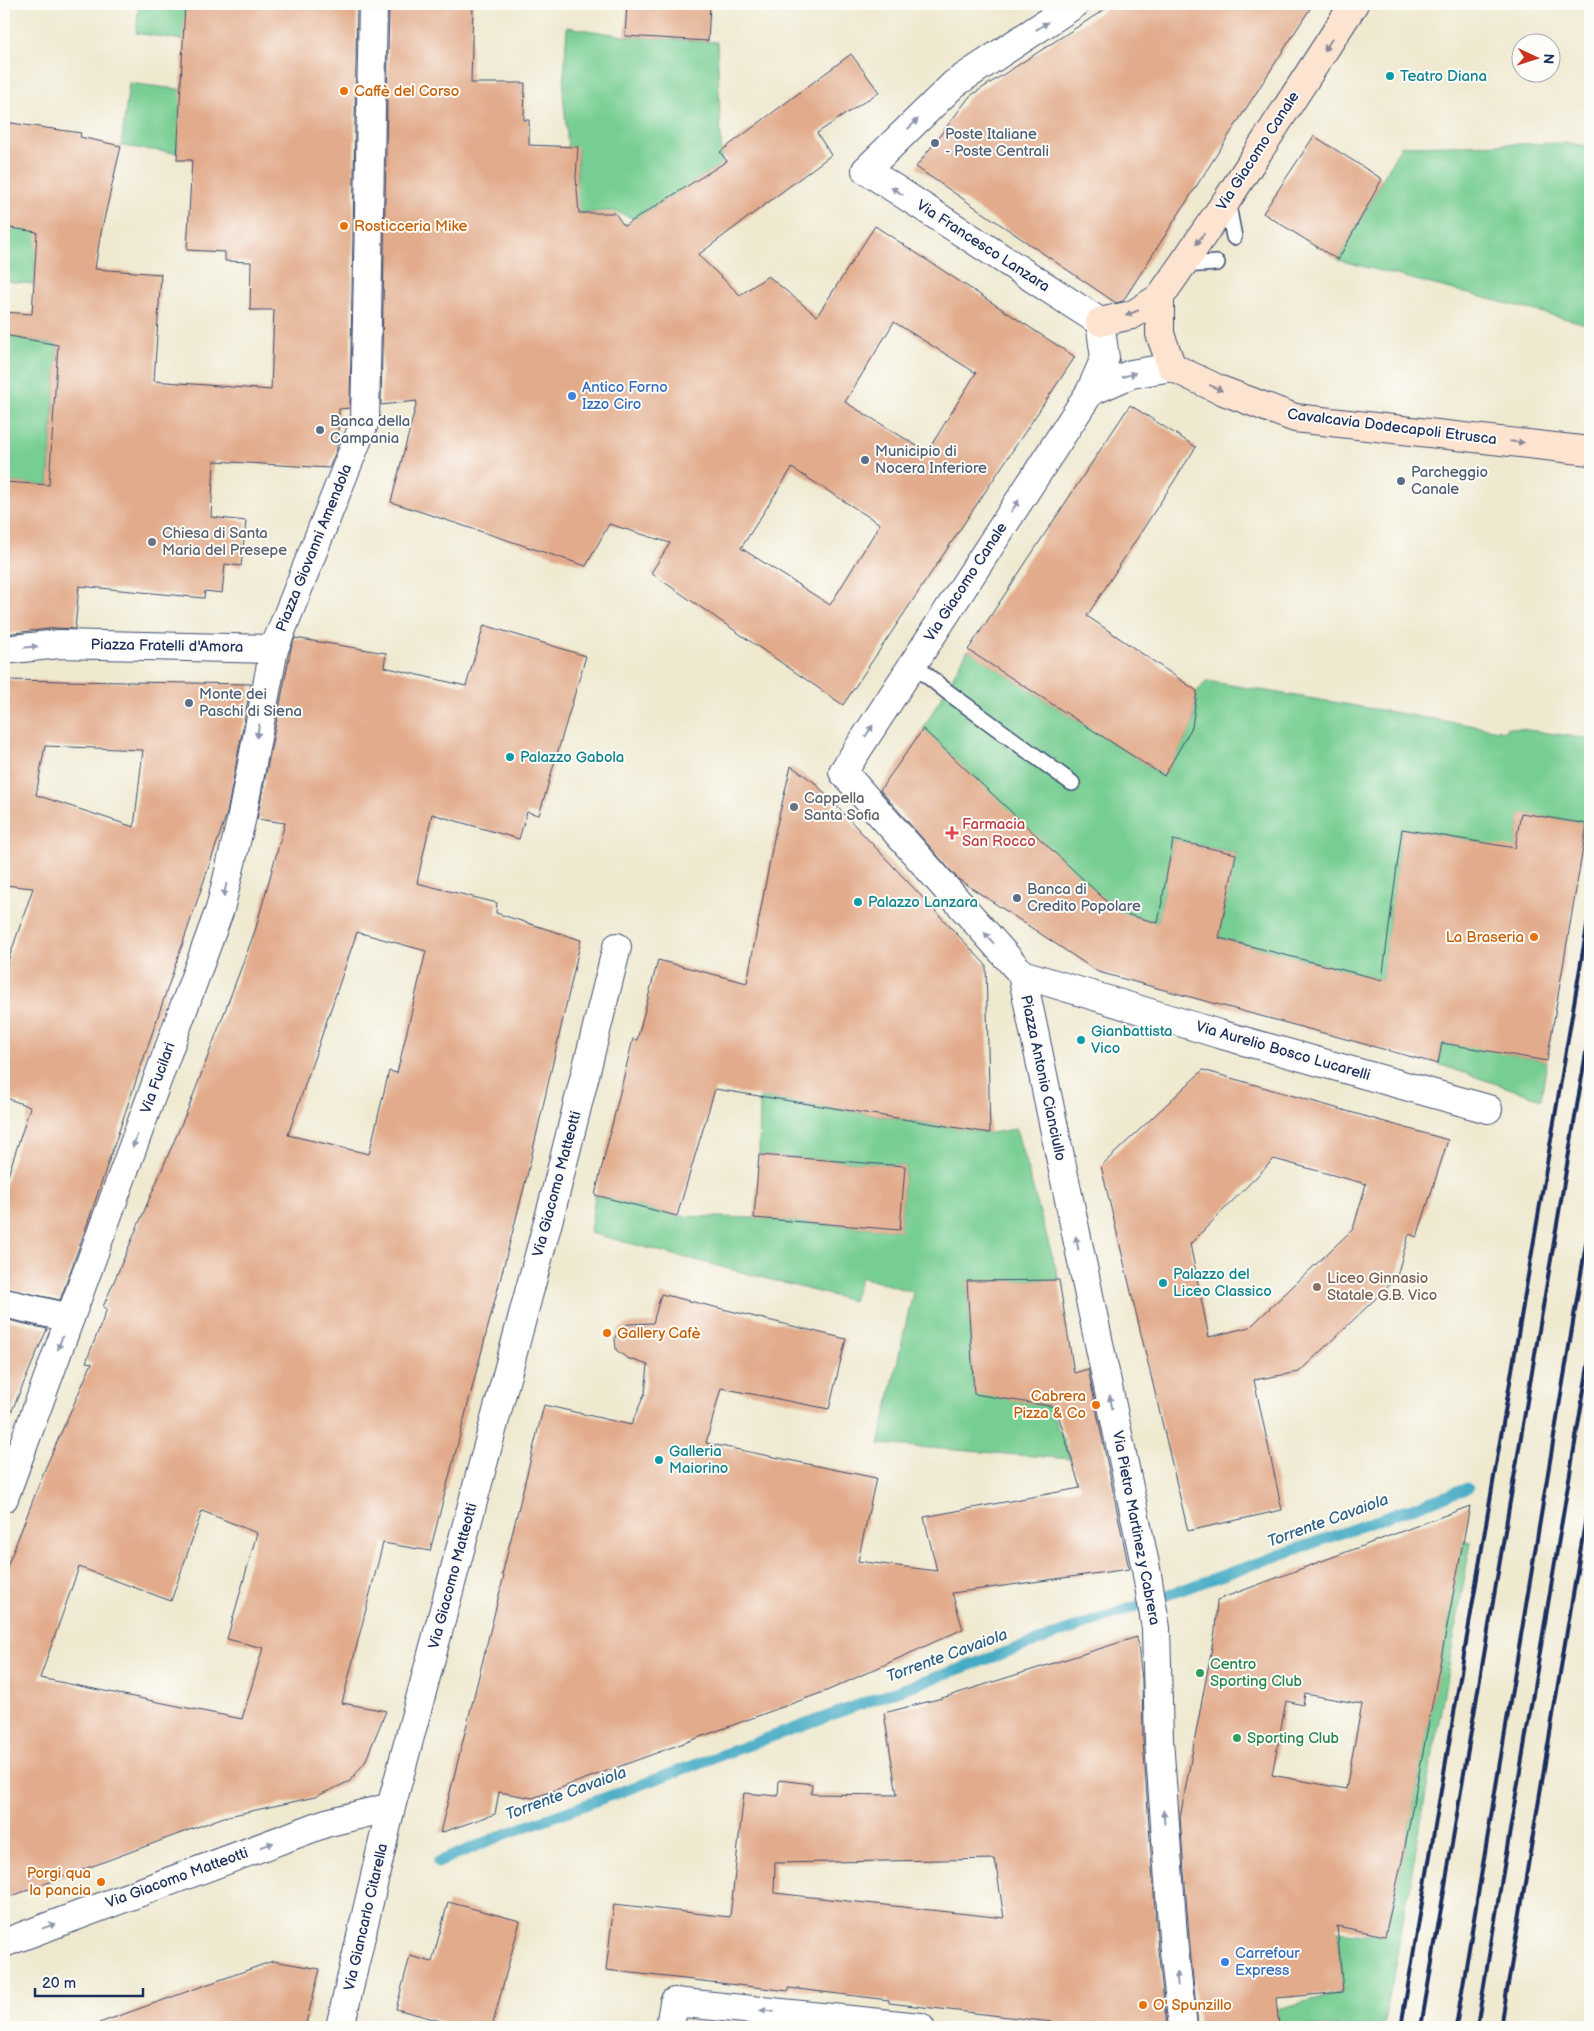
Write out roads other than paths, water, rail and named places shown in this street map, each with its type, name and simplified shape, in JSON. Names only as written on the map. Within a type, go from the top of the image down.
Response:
[{"type":"street","name":"Piazza Giovanni Amendola","points":[[274,648],[365,420],[373,4]]},
{"type":"street","name":"Via Francesco Lanzara","points":[[1075,4],[954,84],[866,170],[1100,322]]},
{"type":"street","name":"Via Giacomo Canale","points":[[1022,974],[843,772],[1090,392],[1105,358],[1100,322],[1132,315],[1160,297],[1227,200],[1354,4]]},
{"type":"street","points":[[1090,392],[1131,374],[1172,367],[1160,334],[1160,297]]},
{"type":"street","name":"Cavalcavia Dodecapoli Etrusca","points":[[1172,367],[1218,389],[1295,418],[1590,450]]},
{"type":"street","name":"Piazza Fratelli d'Amora","points":[[4,650],[59,644],[274,648]]},
{"type":"street","name":"Via Fucilari","points":[[4,1498],[220,909],[241,822],[274,648]]},
{"type":"street","name":"Via Giacomo Matteotti","points":[[4,1943],[326,1823],[391,1807],[553,1203],[617,947]]},
{"type":"street","name":"Via Aurelio Bosco Lucarelli","points":[[1022,974],[1219,1034],[1488,1109]]},
{"type":"street","name":"Piazza Antonio Cianciullo","points":[[1022,974],[1064,1182]]},
{"type":"street","name":"Via Pietro Martinez y Cabrera","points":[[1064,1182],[1146,1569],[1156,1628],[1160,1759],[1174,1950],[1183,2027]]},
{"type":"street","points":[[4,1303],[70,1318]]},
{"type":"street","name":"Via Giancarlo Citarella","points":[[340,2027],[391,1807]]},
{"type":"street","points":[[670,2027],[674,2002],[920,2027]]},
{"type":"lane","points":[[1227,200],[1234,237]]},
{"type":"lane","points":[[1182,265],[1217,263]]},
{"type":"lane","points":[[913,664],[945,690],[1072,783]]},
{"type":"waterway","name":"Torrente Cavaiola","points":[[438,1862],[500,1836],[872,1700],[1468,1488]]},
{"type":"railway","points":[[1401,2027],[1590,909]]},
{"type":"railway","points":[[1421,2027],[1590,1029]]},
{"type":"railway","points":[[1456,2027],[1590,1220]]},
{"type":"railway","points":[[1477,2027],[1590,1354]]},
{"type":"railway","points":[[1501,2027],[1590,1493]]},
{"type":"place","name":"Teatro Diana","points":[[1390,76]]},
{"type":"place","name":"Caffè del Corso","points":[[344,91]]},
{"type":"place","name":"Poste Italiane - Poste Centrali","points":[[935,143]]},
{"type":"place","name":"Rosticceria Mike","points":[[344,226]]},
{"type":"place","name":"Antico Forno Izzo Ciro","points":[[572,396]]},
{"type":"place","name":"Banca della Campania","points":[[320,430]]},
{"type":"place","name":"Municipio di Nocera Inferiore","points":[[865,460]]},
{"type":"place","name":"Parcheggio Canale","points":[[1401,481]]},
{"type":"place","name":"Chiesa di Santa Maria del Presepe","points":[[152,542]]},
{"type":"place","name":"Monte dei Paschi di Siena","points":[[189,703]]},
{"type":"place","name":"Palazzo Gabola","points":[[510,757]]},
{"type":"place","name":"Cappella Santa Sofia","points":[[794,807]]},
{"type":"place","name":"Farmacia San Rocco","points":[[952,833]]},
{"type":"place","name":"Banca di Credito Popolare","points":[[1017,898]]},
{"type":"place","name":"Palazzo Lanzara","points":[[858,902]]},
{"type":"place","name":"La Braseria","points":[[1534,937]]},
{"type":"place","name":"Gianbattista Vico","points":[[1081,1040]]},
{"type":"place","name":"Palazzo del Liceo Classico","points":[[1163,1283]]},
{"type":"place","name":"Liceo Ginnasio Statale G.B. Vico","points":[[1317,1287]]},
{"type":"place","name":"Gallery Cafè","points":[[607,1333]]},
{"type":"place","name":"Cabrera Pizza & Co","points":[[1096,1405]]},
{"type":"place","name":"Galleria Maiorino","points":[[659,1460]]},
{"type":"place","name":"Centro Sporting Club","points":[[1200,1673]]},
{"type":"place","name":"Sporting Club","points":[[1237,1738]]},
{"type":"place","name":"Porgi qua la pancia","points":[[101,1882]]},
{"type":"place","name":"Carrefour Express","points":[[1225,1962]]},
{"type":"place","name":"O' Spunzillo","points":[[1143,2005]]}]
